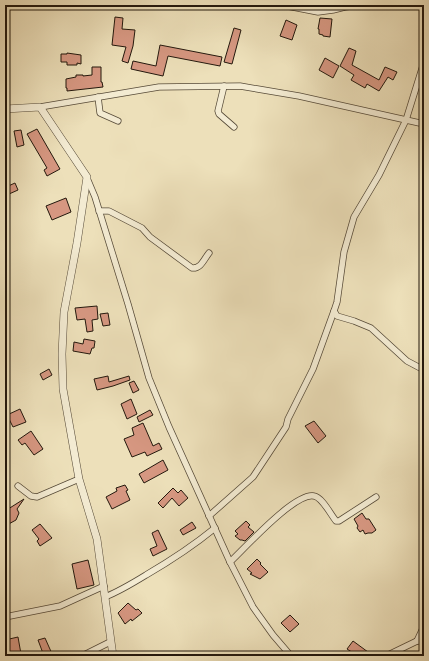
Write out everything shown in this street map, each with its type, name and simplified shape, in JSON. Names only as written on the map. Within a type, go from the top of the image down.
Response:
[{"type":"street","points":[[282,5],[318,12],[360,5]]},
{"type":"street","points":[[209,516],[253,477],[286,427],[288,419],[314,369],[337,302],[344,252],[354,217],[379,174],[406,120],[424,62]]},
{"type":"street","points":[[224,86],[218,111],[219,114],[234,127]]},
{"type":"street","points":[[5,109],[40,107],[159,87],[240,86],[299,96],[424,124]]},
{"type":"street","points":[[98,97],[100,113],[118,121]]},
{"type":"street","points":[[40,107],[86,177],[95,196],[149,378],[169,427],[230,562],[253,607],[273,635],[291,656]]},
{"type":"street","points":[[86,177],[64,312],[62,389],[79,479],[97,539],[113,656]]},
{"type":"street","points":[[99,211],[109,211],[142,228],[150,237],[192,268],[200,266],[209,253]]},
{"type":"street","points":[[334,311],[337,316],[371,328],[407,361],[424,370]]},
{"type":"street","points":[[18,486],[31,496],[37,497],[79,479]]},
{"type":"street","points":[[230,562],[286,507],[306,496],[313,495],[318,497],[336,521],[339,521],[376,497]]},
{"type":"street","points":[[105,597],[164,564],[192,546],[215,528]]},
{"type":"street","points":[[5,617],[60,606],[104,586]]},
{"type":"street","points":[[417,641],[424,626]]},
{"type":"street","points":[[386,656],[417,641],[424,641]]},
{"type":"street","points":[[82,656],[110,642]]},
{"type":"building","points":[[115,17],[123,18],[122,29],[135,30],[133,46],[128,63],[122,61],[126,47],[112,45]]},
{"type":"building","points":[[320,18],[332,19],[330,37],[319,34],[318,29]]},
{"type":"building","points":[[286,20],[297,25],[292,40],[280,36]]},
{"type":"building","points":[[234,28],[241,30],[232,64],[224,62]]},
{"type":"building","points":[[160,45],[222,57],[220,66],[168,56],[163,76],[131,69],[133,61],[156,66]]},
{"type":"building","points":[[349,48],[356,51],[352,65],[379,80],[385,67],[397,72],[393,80],[388,77],[379,91],[367,84],[365,88],[351,80],[354,75],[340,66]]},
{"type":"building","points":[[67,53],[81,55],[81,64],[77,63],[77,65],[67,65],[67,62],[61,62],[61,54]]},
{"type":"building","points":[[325,58],[339,66],[333,78],[319,70]]},
{"type":"building","points":[[92,67],[101,67],[101,82],[103,87],[67,91],[66,79],[76,77],[76,75],[92,75]]},
{"type":"building","points":[[37,129],[60,169],[47,176],[44,170],[47,168],[27,134]]},
{"type":"building","points":[[21,130],[24,145],[17,147],[14,131]]},
{"type":"building","points":[[15,183],[18,190],[9,194],[6,187]]},
{"type":"building","points":[[66,198],[71,212],[52,220],[46,206]]},
{"type":"building","points":[[97,306],[98,319],[92,320],[93,331],[87,332],[85,319],[77,320],[75,308]]},
{"type":"building","points":[[108,313],[110,325],[103,326],[100,314]]},
{"type":"building","points":[[84,339],[95,341],[94,348],[92,348],[90,354],[73,351],[74,342],[83,344]]},
{"type":"building","points":[[49,369],[52,375],[43,380],[40,374]]},
{"type":"building","points":[[108,376],[109,382],[129,376],[130,380],[97,390],[94,379]]},
{"type":"building","points":[[134,381],[139,390],[133,393],[129,383]]},
{"type":"building","points":[[131,399],[137,414],[127,419],[121,404]]},
{"type":"building","points":[[20,409],[26,422],[13,427],[7,415]]},
{"type":"building","points":[[150,410],[153,415],[139,422],[137,417]]},
{"type":"building","points":[[314,421],[326,436],[318,443],[305,426]]},
{"type":"building","points":[[143,423],[153,446],[159,443],[162,449],[147,456],[145,452],[132,457],[124,439],[134,435],[132,428]]},
{"type":"building","points":[[31,431],[43,449],[34,455],[25,443],[22,445],[18,440]]},
{"type":"building","points":[[163,460],[168,470],[144,483],[139,474]]},
{"type":"building","points":[[125,485],[128,490],[126,491],[130,500],[112,509],[106,497],[117,491],[116,488]]},
{"type":"building","points":[[173,488],[178,493],[181,490],[188,498],[179,506],[172,498],[163,508],[158,503]]},
{"type":"building","points":[[24,499],[17,509],[19,513],[16,520],[5,526],[5,511]]},
{"type":"building","points":[[362,513],[366,519],[369,519],[376,530],[372,533],[365,534],[363,530],[360,532],[357,528],[358,526],[354,519]]},
{"type":"building","points":[[246,521],[250,525],[248,527],[254,532],[245,541],[240,540],[235,536],[238,534],[235,531]]},
{"type":"building","points":[[192,522],[196,528],[183,535],[180,530]]},
{"type":"building","points":[[40,524],[52,538],[40,546],[37,541],[39,539],[32,530]]},
{"type":"building","points":[[158,530],[167,549],[153,556],[150,549],[157,546],[152,533]]},
{"type":"building","points":[[257,559],[268,572],[260,579],[250,574],[252,573],[247,569]]},
{"type":"building","points":[[88,560],[94,585],[77,589],[72,564]]},
{"type":"building","points":[[128,603],[142,613],[132,621],[131,619],[125,624],[118,613]]},
{"type":"building","points":[[290,615],[299,624],[290,632],[281,623]]},
{"type":"building","points":[[18,637],[21,654],[8,656],[5,640]]},
{"type":"building","points":[[45,638],[53,656],[44,656],[38,640]]},
{"type":"building","points":[[353,641],[368,652],[365,656],[358,656],[347,649]]}]
